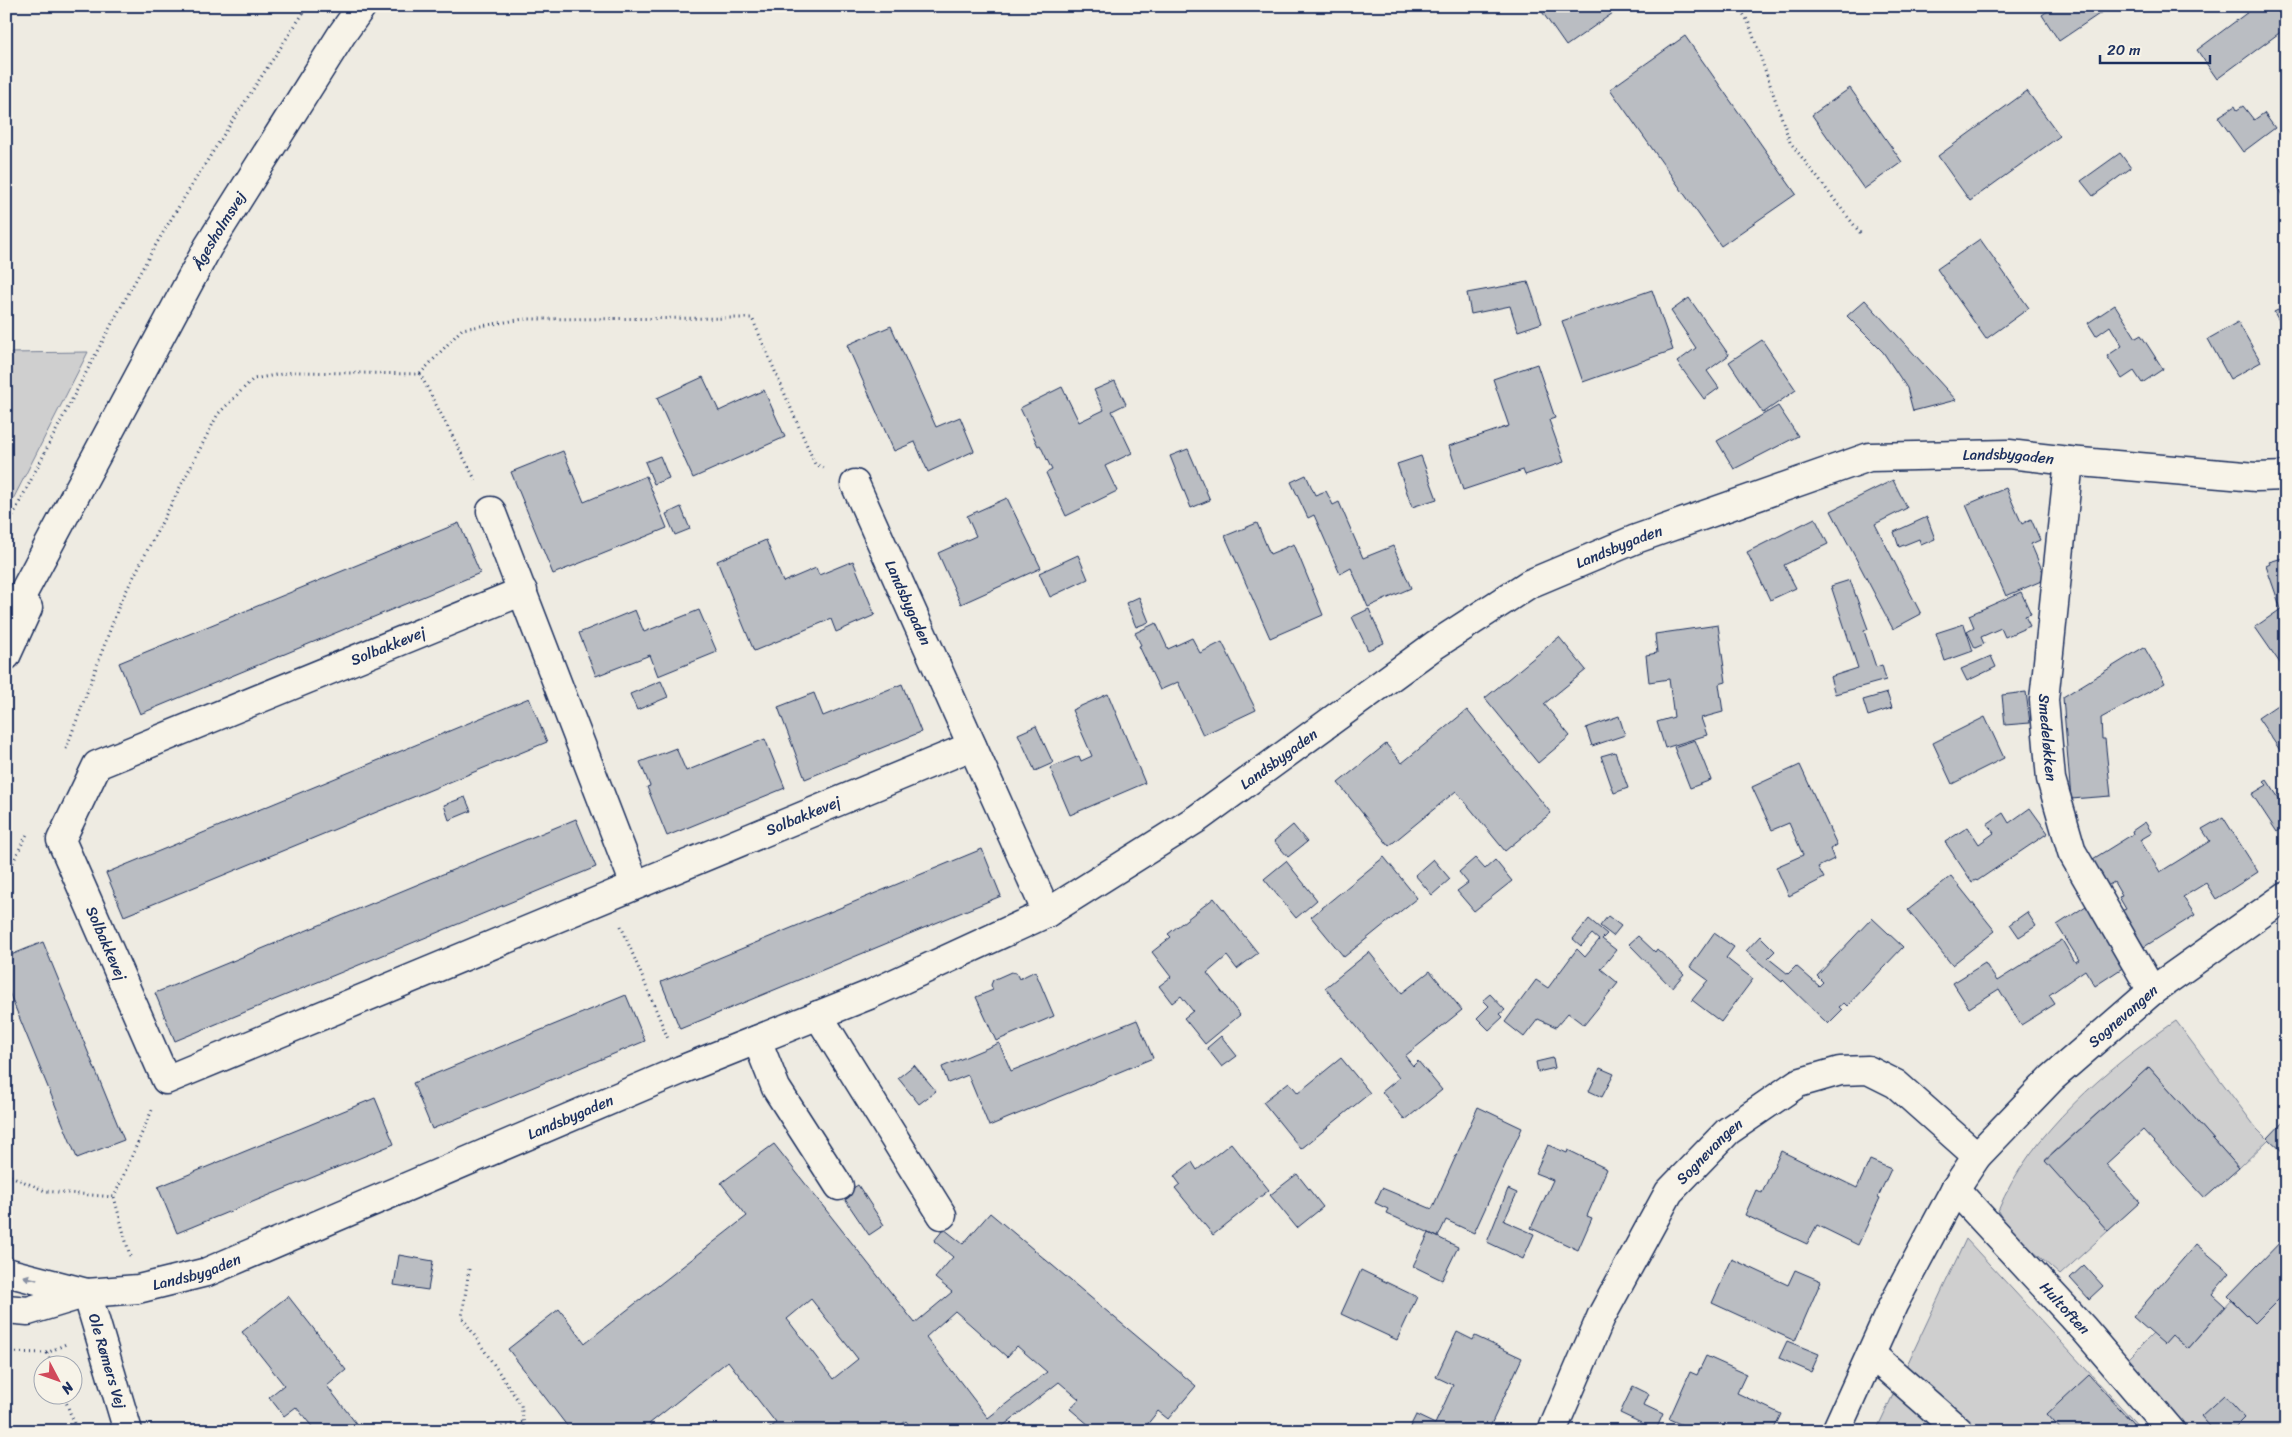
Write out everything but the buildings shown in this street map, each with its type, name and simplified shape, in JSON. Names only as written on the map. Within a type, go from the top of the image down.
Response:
[{"type":"street","name":"Ågesholmsvej","points":[[6,625],[208,247],[342,34],[362,6]]},
{"type":"street","name":"Landsbygaden","points":[[6,1308],[28,1311],[87,1292],[138,1289],[207,1272],[681,1070],[869,995],[1047,913],[1198,818],[1435,645],[1529,584],[1636,539],[1869,457],[2009,454],[2256,477],[2286,476]]},
{"type":"street","name":"Smedeløkken","points":[[2069,461],[2044,700],[2051,779],[2072,852],[2152,991]]},
{"type":"street","name":"Ågesholmsvej","points":[[6,656],[93,465]]},
{"type":"street","name":"Landsbygaden","points":[[855,484],[1047,913]]},
{"type":"street","points":[[491,511],[635,885]]},
{"type":"street","name":"Solbakkevej","points":[[523,591],[97,765],[61,840],[166,1080],[972,746]]},
{"type":"street","name":"Sognevangen","points":[[1836,1431],[1893,1305],[1955,1189],[1978,1156],[2052,1078],[2152,991],[2286,896]]},
{"type":"street","points":[[818,1015],[942,1215]]},
{"type":"street","points":[[756,1040],[776,1088],[839,1186]]},
{"type":"street","name":"Sognevangen","points":[[1552,1431],[1601,1317],[1669,1192],[1728,1131],[1798,1083],[1840,1071],[1868,1070],[1896,1084],[1978,1156]]},
{"type":"street","name":"Hultoften","points":[[1955,1189],[2084,1329],[2171,1431]]},
{"type":"street","name":"Landsbygaden","points":[[6,1272],[87,1292]]},
{"type":"street","name":"Ole Rømers Vej","points":[[87,1292],[128,1431]]},
{"type":"street","points":[[1871,1354],[1959,1431]]},
{"type":"path","points":[[6,529],[110,326],[155,247],[241,107],[308,6]]},
{"type":"path","points":[[1738,6],[1748,22],[1790,142],[1861,234]]},
{"type":"path","points":[[64,754],[120,603],[218,414],[253,379],[293,372],[420,374],[462,329],[524,319],[752,318],[815,464],[855,484]]},
{"type":"path","points":[[420,374],[491,511]]},
{"type":"path","points":[[6,876],[28,833]]},
{"type":"path","points":[[609,896],[681,1070]]},
{"type":"path","points":[[138,1289],[114,1198],[166,1080]]},
{"type":"path","points":[[6,1174],[45,1191],[114,1198]]},
{"type":"path","points":[[469,1269],[462,1316],[521,1405],[525,1431]]},
{"type":"path","points":[[6,1352],[47,1352],[48,1354]]},
{"type":"path","points":[[67,1404],[77,1431]]},
{"type":"path","points":[[482,1431],[524,1422]]},
{"type":"shaded area","points":[[88,352],[6,513],[6,353]]},
{"type":"shaded area","points":[[2176,1021],[2257,1129],[2268,1140],[2239,1168],[2149,1067],[2045,1160],[2108,1231],[2060,1275],[2007,1228],[1998,1211],[2029,1155],[2073,1104],[2124,1059]]},
{"type":"shaded area","points":[[1966,1239],[2143,1431],[1876,1431]]},
{"type":"shaded area","points":[[2286,1292],[2286,1431],[2171,1431],[2118,1369],[2153,1334],[2172,1335],[2188,1349],[2231,1300],[2255,1323]]}]
